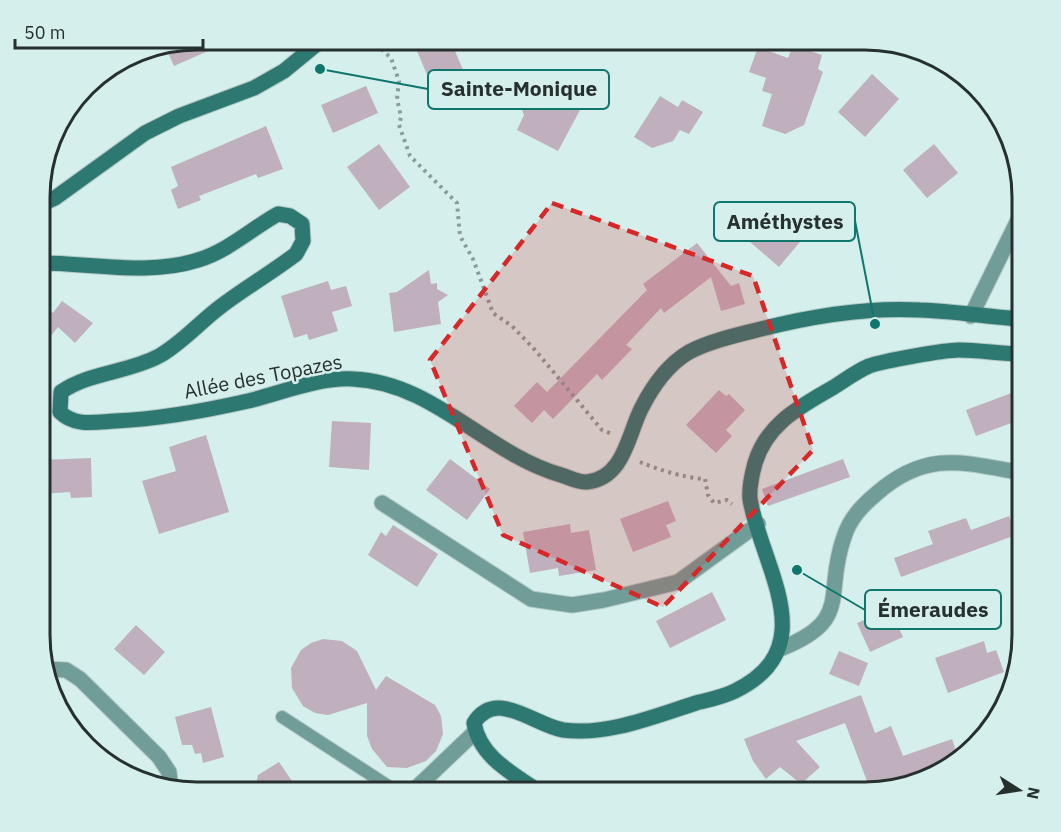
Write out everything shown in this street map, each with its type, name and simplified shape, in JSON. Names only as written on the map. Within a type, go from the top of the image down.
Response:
[{"type":"main road","points":[[50,201],[145,133],[178,116],[254,88],[284,70],[309,50]]},
{"type":"main road","name":"Allée des Topazes","points":[[50,262],[169,267],[199,260],[228,247],[278,214],[290,216],[302,224],[303,241],[296,254],[221,306],[159,355],[115,373],[85,378],[61,392],[60,412],[66,419],[80,423],[152,419],[199,412],[321,382],[352,378],[392,386],[428,400],[486,439],[551,472],[585,483],[606,475],[628,449],[639,412],[654,386],[669,368],[689,353],[711,344],[794,320],[828,315],[920,309],[1012,318]]},
{"type":"main road","points":[[526,782],[492,758],[480,743],[474,723],[478,715],[486,710],[504,707],[561,729],[595,729],[631,723],[734,692],[762,672],[780,649],[783,620],[780,592],[753,527],[750,498],[752,473],[760,449],[774,428],[793,411],[870,366],[957,350],[1012,353]]},
{"type":"street","points":[[971,316],[1012,233]]},
{"type":"street","points":[[780,649],[805,639],[824,623],[836,596],[838,564],[844,536],[857,511],[894,478],[916,467],[938,462],[1011,472]]},
{"type":"street","points":[[382,502],[531,599],[572,604],[604,600],[678,582],[753,527]]},
{"type":"street","points":[[53,667],[66,670],[80,680],[159,757],[168,772],[169,780]]},
{"type":"street","points":[[423,782],[475,732]]},
{"type":"lane","points":[[282,717],[382,782]]},
{"type":"path","points":[[382,50],[391,58],[399,81],[397,99],[401,117],[399,125],[410,156],[457,203],[460,236],[473,259],[493,313],[512,326],[536,350],[602,429],[612,434],[641,463],[678,473],[687,478],[705,479],[708,495],[714,503],[727,500],[740,510],[753,527]]},
{"type":"highlighted area","points":[[552,203],[753,276],[813,450],[663,607],[503,535],[430,360]]},
{"type":"building","points":[[210,50],[174,66],[168,52]]},
{"type":"building","points":[[417,50],[455,50],[466,77],[433,89]]},
{"type":"building","points":[[757,50],[766,50],[788,58],[791,50],[808,50],[822,55],[818,69],[823,72],[804,125],[785,134],[762,126],[772,94],[762,91],[766,78],[749,72]]},
{"type":"building","points":[[549,73],[588,95],[558,151],[517,130],[524,115],[513,87]]},
{"type":"building","points":[[872,74],[899,99],[865,137],[838,112]]},
{"type":"building","points":[[366,86],[378,113],[333,133],[321,105]]},
{"type":"building","points":[[660,96],[678,107],[682,100],[703,112],[689,134],[680,130],[673,141],[652,148],[634,137]]},
{"type":"building","points":[[266,126],[283,169],[258,178],[256,174],[199,196],[201,200],[178,209],[171,190],[178,186],[171,167]]},
{"type":"building","points":[[379,144],[410,187],[379,210],[347,167]]},
{"type":"building","points":[[934,144],[958,173],[927,198],[903,170]]},
{"type":"building","points":[[780,205],[810,230],[779,267],[749,241]]},
{"type":"building","points":[[697,243],[731,286],[739,283],[745,304],[721,311],[711,277],[664,313],[661,308],[626,345],[632,349],[602,380],[597,374],[553,419],[544,410],[532,423],[514,406],[537,382],[547,392],[647,290],[643,284]]},
{"type":"building","points":[[429,270],[431,284],[437,283],[437,289],[448,295],[438,302],[441,324],[394,332],[389,293],[397,292]]},
{"type":"building","points":[[328,281],[331,290],[346,286],[352,306],[332,312],[338,331],[309,340],[307,334],[294,338],[281,296]]},
{"type":"building","points":[[62,301],[93,323],[75,343],[58,327],[50,337],[50,310],[53,313]]},
{"type":"building","points":[[719,390],[726,396],[729,394],[745,410],[726,430],[732,436],[716,453],[686,425]]},
{"type":"building","points":[[1012,393],[1011,423],[976,436],[966,410]]},
{"type":"building","points":[[332,421],[371,423],[369,470],[329,467]]},
{"type":"building","points":[[206,435],[229,512],[159,534],[142,481],[176,471],[169,447]]},
{"type":"building","points":[[91,458],[92,497],[71,498],[70,492],[50,493],[50,460]]},
{"type":"building","points":[[450,459],[490,489],[467,520],[426,490]]},
{"type":"building","points":[[843,459],[850,477],[768,506],[762,489]]},
{"type":"building","points":[[668,501],[676,521],[666,525],[671,537],[633,552],[620,519]]},
{"type":"building","points":[[1009,516],[1011,522],[1011,537],[901,577],[894,558],[933,544],[928,531],[966,518],[971,530]]},
{"type":"building","points":[[570,524],[571,533],[589,530],[596,570],[559,576],[558,568],[530,573],[523,532]]},
{"type":"building","points":[[393,525],[438,554],[417,587],[368,555],[381,532],[386,536]]},
{"type":"building","points":[[712,592],[726,620],[670,648],[656,621]]},
{"type":"building","points":[[890,609],[903,637],[870,652],[857,623]]},
{"type":"building","points":[[136,625],[165,652],[144,675],[114,649]]},
{"type":"building","points":[[323,639],[342,641],[357,651],[376,690],[386,676],[435,705],[441,716],[443,734],[436,751],[426,761],[407,768],[387,767],[372,749],[367,736],[367,703],[328,715],[315,713],[303,706],[292,688],[291,668],[301,650]]},
{"type":"building","points":[[984,641],[987,653],[996,650],[1004,672],[948,693],[935,658]]},
{"type":"building","points":[[839,651],[868,663],[859,686],[829,674]]},
{"type":"building","points":[[861,695],[875,733],[891,726],[903,756],[952,739],[956,751],[930,767],[897,779],[867,782],[845,723],[796,741],[820,767],[803,782],[799,782],[780,767],[766,779],[753,761],[744,739]]},
{"type":"building","points":[[211,707],[224,757],[203,763],[201,753],[195,754],[192,745],[182,745],[175,717]]},
{"type":"building","points":[[279,762],[292,781],[256,782],[258,775]]},
{"type":"place","name":"Sainte-Monique","points":[[320,69]]},
{"type":"place","name":"Améthystes","points":[[875,324]]},
{"type":"place","name":"Émeraudes","points":[[797,570]]}]
